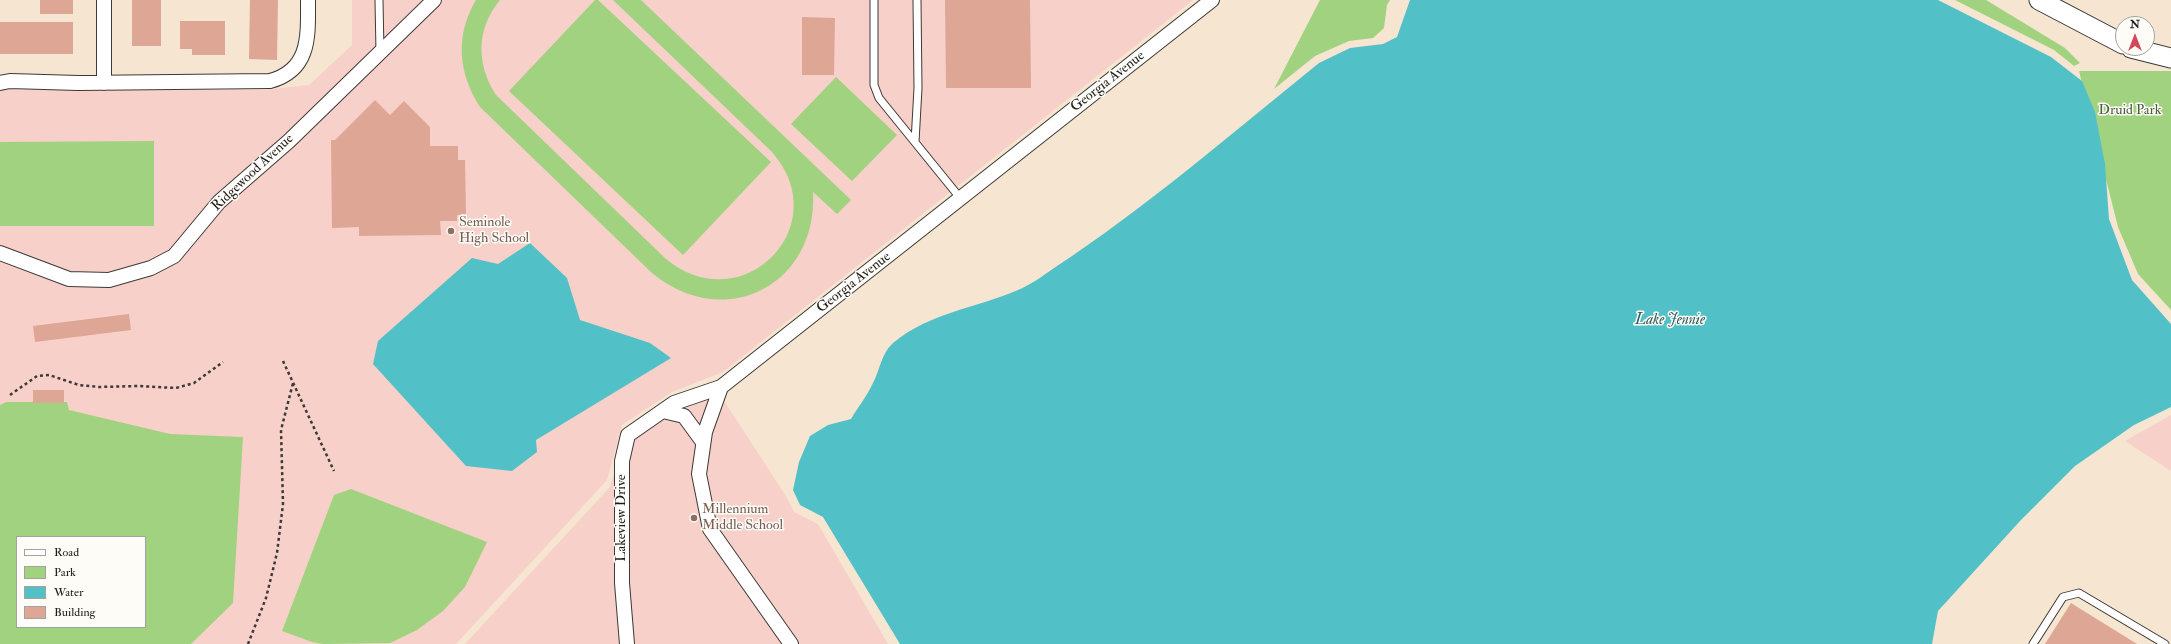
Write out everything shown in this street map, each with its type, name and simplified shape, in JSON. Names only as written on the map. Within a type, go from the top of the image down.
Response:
[{"type":"street","points":[[104,0],[104,82]]},
{"type":"street","points":[[0,83],[10,81],[256,82],[281,78],[296,67],[305,49],[308,0]]},
{"type":"street","name":"Ridgewood Avenue","points":[[0,253],[69,279],[109,280],[150,268],[174,256],[219,202],[289,141],[434,0]]},
{"type":"street","name":"Georgia Avenue","points":[[721,387],[1212,0]]},
{"type":"street","points":[[2045,2],[2115,40]]},
{"type":"street","points":[[2155,54],[2171,58]]},
{"type":"street","points":[[721,387],[705,432],[698,474],[710,529],[791,644]]},
{"type":"street","name":"Lakeview Drive","points":[[627,644],[622,583],[622,461],[628,435],[674,404],[721,387]]},
{"type":"street","points":[[663,411],[684,416],[704,442]]},
{"type":"lane","points":[[379,0],[380,53]]},
{"type":"lane","points":[[874,0],[874,85],[879,98],[961,199]]},
{"type":"lane","points":[[915,142],[918,88],[916,0]]},
{"type":"lane","points":[[2033,644],[2063,597],[2079,594],[2165,644]]},
{"type":"path","points":[[283,361],[334,471]]},
{"type":"path","points":[[10,395],[37,376],[49,375],[79,384],[99,387],[138,386],[176,388],[194,384],[223,362]]},
{"type":"path","points":[[248,644],[266,598],[277,554],[283,504],[281,430],[293,383]]},
{"type":"shaded area","name":"Seminole High School","points":[[352,0],[1193,0],[723,372],[672,392],[622,425],[607,480],[456,644],[0,644],[0,89],[264,90],[309,85],[352,45]]},
{"type":"shaded area","name":"Millennium Middle School","points":[[713,384],[786,496],[794,512],[818,524],[888,644],[465,644],[610,487],[629,427]]},
{"type":"shaded area","points":[[2171,415],[2171,471],[2125,441]]},
{"type":"green space","points":[[476,0],[500,0],[486,23],[482,47],[482,59],[485,71],[489,83],[496,95],[666,259],[695,275],[724,279],[751,272],[772,256],[788,234],[794,208],[789,179],[771,151],[613,0],[641,0],[851,200],[837,214],[813,192],[811,225],[800,252],[784,274],[762,290],[736,298],[709,299],[680,291],[652,273],[480,107],[467,81],[462,54],[462,40],[465,27],[469,13]]},
{"type":"green space","points":[[595,0],[598,0],[771,162],[683,255],[509,91]]},
{"type":"green space","points":[[1320,0],[1390,0],[1387,5],[1384,28],[1373,38],[1349,41],[1315,56],[1274,89]]},
{"type":"green space","points":[[1955,0],[1986,0],[2065,48],[2080,63],[2074,66],[2054,50]]},
{"type":"green space","name":"Druid Park","points":[[2079,71],[2171,71],[2171,310],[2138,274],[2118,227]]},
{"type":"green space","points":[[836,77],[897,135],[852,181],[791,124]]},
{"type":"green space","points":[[154,141],[154,226],[0,226],[0,142]]},
{"type":"green space","points":[[6,402],[67,402],[69,410],[170,434],[243,437],[233,603],[191,644],[0,644],[0,405]]},
{"type":"green space","points":[[351,489],[487,542],[465,587],[443,611],[417,630],[390,643],[323,644],[312,642],[282,631],[334,495]]},
{"type":"water","name":"Lake Jennie","points":[[1410,0],[1938,0],[2051,57],[2082,81],[2095,112],[2105,164],[2109,219],[2132,280],[2171,324],[2171,407],[2134,425],[2075,466],[2020,521],[1938,611],[1932,644],[900,644],[823,517],[800,505],[793,490],[799,462],[810,436],[828,425],[851,419],[871,388],[883,357],[893,343],[907,333],[937,318],[1018,290],[1041,277],[1089,245],[1156,195],[1319,63],[1350,48],[1383,44],[1397,37]]},
{"type":"water","points":[[530,243],[567,278],[580,320],[650,343],[671,358],[536,440],[537,452],[512,471],[466,466],[373,364],[378,341],[472,258],[498,264]]},
{"type":"building","points":[[40,0],[73,0],[73,14],[40,14]]},
{"type":"building","points":[[132,0],[161,0],[161,46],[132,46]]},
{"type":"building","points":[[250,0],[278,0],[277,60],[249,59]]},
{"type":"building","points":[[945,0],[1030,0],[1031,88],[946,88]]},
{"type":"building","points":[[802,17],[835,18],[834,75],[802,75]]},
{"type":"building","points":[[180,21],[225,21],[225,55],[192,55],[192,49],[180,49]]},
{"type":"building","points":[[0,22],[73,22],[73,54],[0,54]]},
{"type":"building","points":[[375,100],[390,115],[404,101],[430,127],[430,146],[458,146],[458,160],[465,160],[466,214],[457,215],[457,221],[440,221],[441,235],[359,236],[359,227],[332,228],[331,140],[335,140]]},
{"type":"building","points":[[129,314],[131,330],[35,342],[33,326]]},
{"type":"building","points":[[33,390],[64,390],[64,403],[33,403]]},
{"type":"building","points":[[2071,603],[2137,644],[2045,644]]},
{"type":"place","name":"Seminole High School","points":[[451,231]]},
{"type":"place","name":"Millennium Middle School","points":[[694,518]]}]
